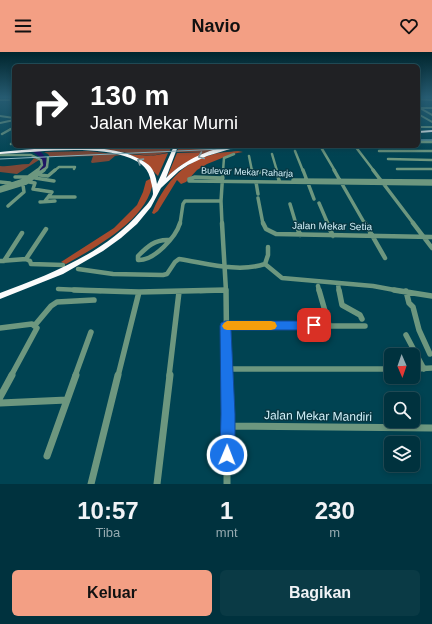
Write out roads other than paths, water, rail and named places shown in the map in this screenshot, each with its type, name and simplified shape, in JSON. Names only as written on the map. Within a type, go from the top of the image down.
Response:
[{"type":"highway","points":[[420,131],[432,132]]},
{"type":"highway","points":[[42,149],[53,148]]},
{"type":"highway","points":[[0,152],[74,148]]},
{"type":"highway","points":[[155,195],[176,148]]},
{"type":"highway","points":[[0,296],[62,270],[109,243],[139,218],[155,195],[173,174],[191,160],[215,151],[229,148]]},
{"type":"highway","points":[[42,149],[103,150],[132,157],[145,164],[151,172],[154,182],[155,195]]},
{"type":"street","points":[[420,118],[425,118],[432,122]]},
{"type":"street","points":[[0,122],[12,120]]},
{"type":"street","points":[[420,130],[432,127]]},
{"type":"street","points":[[2,134],[12,128]]},
{"type":"street","points":[[420,142],[432,142]]},
{"type":"street","points":[[357,148],[432,248]]},
{"type":"street","points":[[322,149],[385,258]]},
{"type":"street","points":[[295,151],[314,199]]},
{"type":"street","points":[[379,151],[432,151]]},
{"type":"street","points":[[0,152],[31,155],[41,160],[41,167],[29,182]]},
{"type":"street","points":[[227,484],[228,426],[225,326],[226,290],[221,201],[224,158],[234,154]]},
{"type":"street","points":[[272,154],[279,180]]},
{"type":"street","points":[[249,156],[252,172]]},
{"type":"street","points":[[40,175],[47,167],[48,158]]},
{"type":"street","points":[[388,159],[432,160]]},
{"type":"street","points":[[0,188],[40,175],[48,176],[59,167],[75,167],[74,169]]},
{"type":"street","points":[[397,169],[432,169]]},
{"type":"street","points":[[241,172],[277,172]]},
{"type":"street","points":[[15,177],[32,177],[54,181]]},
{"type":"street","name":"Bulevar Mekar Raharja","points":[[430,184],[342,184],[306,180],[223,179],[189,180],[195,177],[223,179],[256,182],[306,180],[339,179],[432,181]]},
{"type":"street","points":[[425,181],[430,184]]},
{"type":"street","points":[[0,182],[14,183]]},
{"type":"street","points":[[0,191],[29,182],[35,183],[33,189],[52,192],[43,202],[55,201]]},
{"type":"street","name":"Jalan Mekar Setia","points":[[256,182],[265,230],[276,234],[432,237]]},
{"type":"street","points":[[8,206],[24,192],[22,185]]},
{"type":"street","points":[[48,197],[75,197]]},
{"type":"street","points":[[169,240],[156,242],[138,256],[138,260],[147,260],[169,240],[177,231],[185,201],[221,201]]},
{"type":"street","points":[[319,203],[333,236]]},
{"type":"street","points":[[290,204],[300,235]]},
{"type":"street","points":[[26,259],[46,230]]},
{"type":"street","points":[[2,261],[22,234]]},
{"type":"street","points":[[265,264],[268,255],[268,247]]},
{"type":"street","points":[[2,261],[26,259],[30,261],[31,264],[63,265]]},
{"type":"street","points":[[78,268],[113,274],[163,275],[167,274],[175,262],[179,259],[224,266],[251,268],[265,264]]},
{"type":"street","points":[[265,264],[280,277],[338,284],[373,286],[432,296]]},
{"type":"street","points":[[338,284],[343,305],[360,315],[362,319]]},
{"type":"street","points":[[318,286],[330,325]]},
{"type":"street","points":[[58,289],[139,292],[226,290]]},
{"type":"street","points":[[406,291],[409,303],[413,307],[419,330],[430,354]]},
{"type":"street","points":[[91,484],[139,292]]},
{"type":"street","points":[[157,484],[178,292]]},
{"type":"street","points":[[0,397],[37,328],[35,326],[51,306],[57,302],[94,300]]},
{"type":"street","points":[[0,328],[32,324],[35,326]]},
{"type":"street","points":[[225,326],[365,326]]},
{"type":"street","points":[[47,456],[91,332]]},
{"type":"street","points":[[406,335],[424,369]]},
{"type":"street","points":[[420,369],[432,368]]},
{"type":"street","points":[[226,369],[384,369]]},
{"type":"street","points":[[0,403],[67,400]]},
{"type":"street","name":"Jalan Mekar Mandiri","points":[[228,426],[432,428]]},
{"type":"waterway","points":[[15,186],[37,175],[46,165],[43,156],[31,148]]},
{"type":"railway","points":[[420,140],[432,140]]},
{"type":"railway","points":[[0,159],[245,148]]}]
